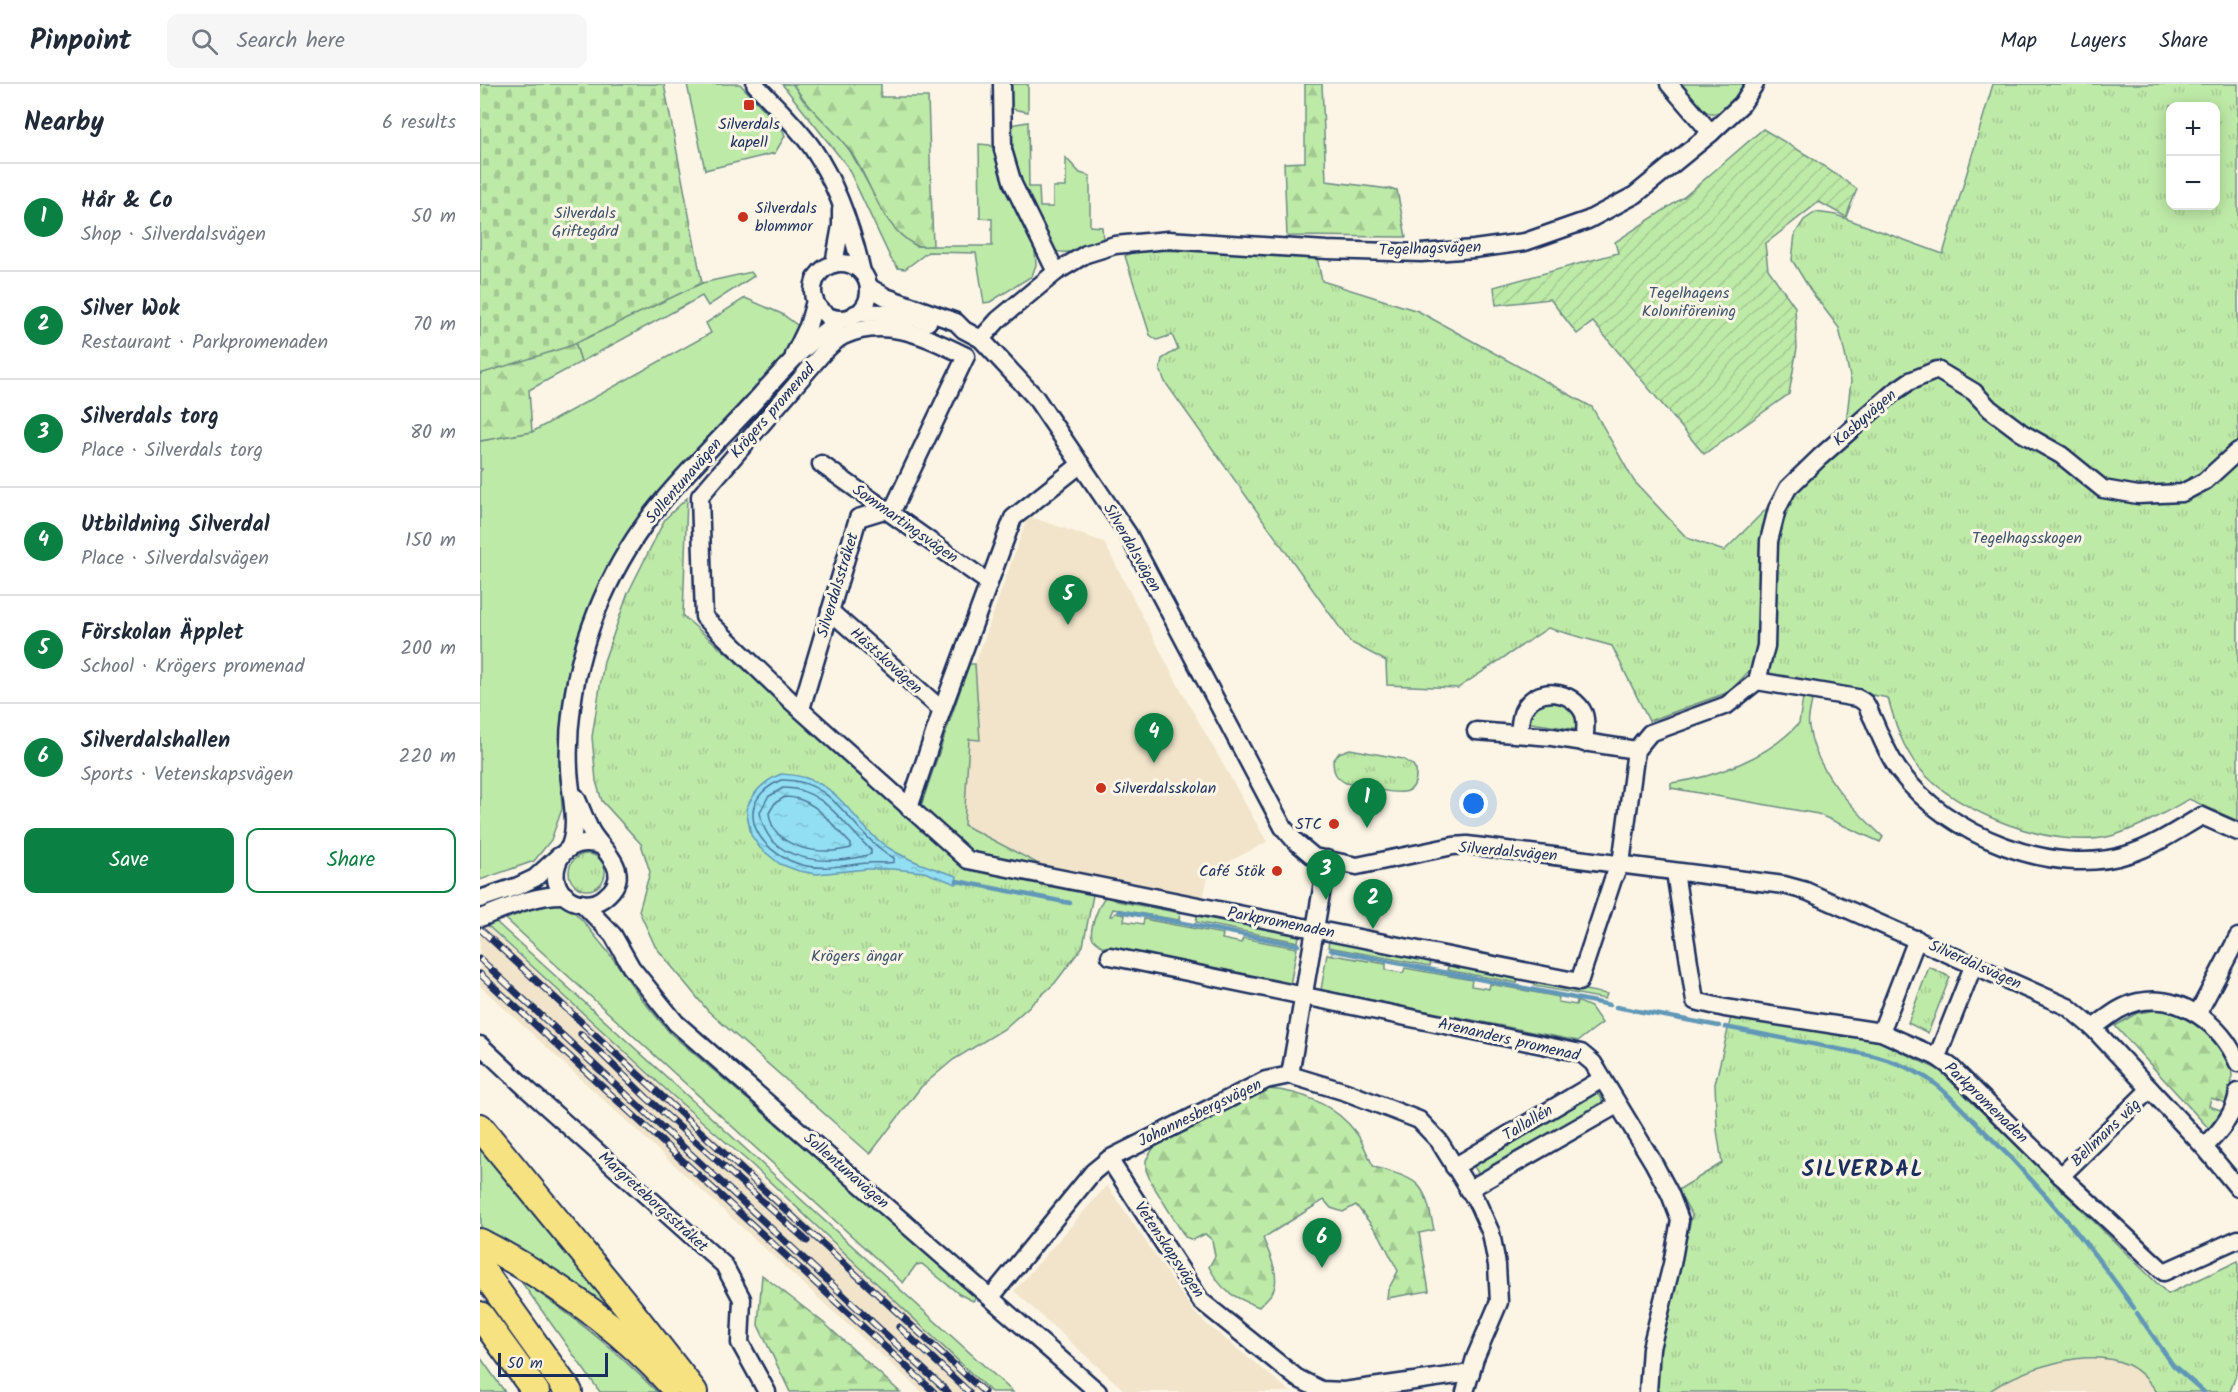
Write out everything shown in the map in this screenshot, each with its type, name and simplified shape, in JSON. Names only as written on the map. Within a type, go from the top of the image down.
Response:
[{"type":"highway","points":[[480,1127],[694,1392]]},
{"type":"highway","points":[[480,1242],[522,1264],[574,1299],[616,1331],[678,1392]]},
{"type":"highway","points":[[480,1267],[569,1392]]},
{"type":"highway","points":[[480,1315],[536,1392]]},
{"type":"street","points":[[755,84],[812,148],[832,182],[849,222],[866,280],[868,297],[862,309],[849,316],[826,315],[815,301],[813,292],[815,281],[820,273],[834,264],[846,263],[866,280]]},
{"type":"street","points":[[1002,84],[1003,150],[1012,184],[1056,272]]},
{"type":"street","points":[[1669,84],[1711,133]]},
{"type":"street","name":"Tegelhagsvägen","points":[[981,339],[998,320],[1056,272],[1086,254],[1115,245],[1168,240],[1327,250],[1421,253],[1525,242],[1588,220],[1635,195],[1711,133],[1742,104],[1755,84]]},
{"type":"street","points":[[834,264],[841,226],[841,206]]},
{"type":"street","name":"Silverdalsvägen","points":[[866,280],[886,297],[956,322],[964,330],[981,339],[1035,397],[1128,534],[1283,827],[1295,841],[1314,856],[1357,866],[1467,845],[1784,885],[1806,891],[2068,1007],[2093,1028],[2204,1147],[2238,1188]]},
{"type":"street","name":"Sollentunavägen","points":[[790,364],[808,326],[815,301]]},
{"type":"street","name":"Silverdalsvägen","points":[[849,316],[872,312],[913,316],[948,329],[964,330]]},
{"type":"street","name":"Sollentunavägen","points":[[849,316],[821,334],[790,364],[660,504],[622,559],[597,611],[579,667],[569,742],[574,831],[555,870],[556,879],[565,895],[582,903],[613,934],[631,967],[676,1023],[1098,1392]]},
{"type":"street","name":"Krögers promenad","points":[[704,617],[700,496],[822,354],[841,337],[858,331],[891,327],[906,330],[966,356],[894,507],[886,511]]},
{"type":"street","name":"Kasbyvägen","points":[[1757,681],[1766,646],[1768,541],[1777,509],[1788,488],[1820,457],[1894,392],[1910,381],[1937,370],[1974,392],[1990,409],[2022,433],[2061,455],[2103,489],[2138,495],[2182,493],[2205,482],[2238,451]]},
{"type":"street","name":"Sommartingsvägen","points":[[821,464],[989,583]]},
{"type":"street","points":[[909,808],[1012,518],[1081,464]]},
{"type":"street","name":"Silverdalsstråket","points":[[801,709],[858,518],[886,511]]},
{"type":"street","name":"Hästskovägen","points":[[830,611],[942,710]]},
{"type":"street","name":"Parkpromenaden","points":[[704,617],[801,709],[968,860],[1579,982],[1613,879],[1622,864]]},
{"type":"street","points":[[1622,864],[1636,750],[1650,733],[1727,705],[1757,681],[1857,698],[1865,703],[1887,751],[1912,789],[1931,806],[1999,845],[2037,856],[2076,860],[2102,859],[2129,854],[2202,816],[2238,832]]},
{"type":"street","points":[[1519,734],[1524,709],[1536,698],[1553,693],[1565,696],[1580,709],[1585,721],[1584,742]]},
{"type":"street","points":[[1476,731],[1519,734],[1636,750]]},
{"type":"street","name":"Sollentunavägen","points":[[572,788],[591,831],[615,862],[617,873],[615,884],[609,893],[608,904],[613,934]]},
{"type":"street","points":[[480,899],[535,878],[566,849],[580,842],[591,842],[602,846]]},
{"type":"street","points":[[1328,859],[1290,1075],[1346,1092],[1419,1120],[1438,1141],[1478,1204],[1491,1233],[1497,1265],[1499,1302],[1471,1373],[1466,1392]]},
{"type":"street","name":"Parkpromenaden","points":[[1675,872],[1695,1001],[1725,1008],[1881,1032],[1937,1057],[1951,1067],[2061,1176],[2164,1272],[2238,1239]]},
{"type":"street","points":[[582,903],[601,900],[609,893]]},
{"type":"street","points":[[480,918],[507,907],[551,895],[565,895]]},
{"type":"street","points":[[2198,1013],[2238,937]]},
{"type":"street","points":[[1881,1032],[1917,939]]},
{"type":"street","name":"Arenanders promenad","points":[[1110,956],[1581,1053],[1593,1063],[1670,1194],[1680,1220],[1652,1348],[1648,1392]]},
{"type":"street","points":[[1937,1057],[1974,964]]},
{"type":"street","points":[[2093,1028],[2119,1009],[2138,1002],[2167,1001],[2198,1013],[2231,1047],[2238,1063]]},
{"type":"street","name":"Margreteborgsstråket","points":[[480,1045],[724,1265],[742,1299],[740,1343],[767,1392]]},
{"type":"street","name":"Johannesbergsvägen","points":[[991,1297],[1093,1172],[1108,1159],[1266,1080],[1290,1075]]},
{"type":"street","name":"Tallallén","points":[[1454,1167],[1602,1079]]},
{"type":"street","name":"Bellmans väg","points":[[2061,1176],[2150,1089]]},
{"type":"street","points":[[2204,1147],[2226,1122],[2237,1101],[2238,1092]]},
{"type":"street","name":"Tallallén","points":[[1468,1190],[1617,1105]]},
{"type":"street","name":"Vetenskapsvägen","points":[[1108,1159],[1202,1301],[1298,1378],[1321,1390],[1344,1391],[1471,1373]]},
{"type":"shaded area","points":[[1028,516],[1104,542],[1177,683],[1267,842],[1209,872],[1202,904],[1052,871],[964,825],[969,739],[980,739],[975,664]]},
{"type":"shaded area","points":[[480,921],[991,1392],[922,1392],[480,986]]},
{"type":"shaded area","points":[[1107,1185],[1194,1312],[1291,1392],[1126,1392],[1014,1291]]},
{"type":"shaded area","points":[[2104,1358],[2128,1364],[2148,1380],[2157,1392],[1988,1392],[2004,1381],[2033,1369],[2068,1360]]},
{"type":"green space","name":"Silverdals Griftegård","points":[[480,84],[664,84],[702,283],[570,346],[480,374]]},
{"type":"green space","points":[[687,84],[740,84],[783,130],[785,136],[775,153],[705,170]]},
{"type":"green space","points":[[782,84],[793,84],[803,100],[849,149],[884,213],[916,246],[992,246],[992,219],[980,218],[979,144],[990,145],[1014,208],[1035,251],[1036,265],[1032,276],[990,302],[984,303],[976,253],[928,252],[905,269],[898,268],[891,259],[847,166]]},
{"type":"green space","points":[[793,84],[881,84],[881,97],[928,97],[933,246],[915,245],[892,225],[847,147],[805,101]]},
{"type":"green space","points":[[1009,84],[1028,84],[1028,112],[1009,106]]},
{"type":"green space","points":[[1305,84],[1322,84],[1326,181],[1397,190],[1406,237],[1287,236],[1284,163],[1305,162]]},
{"type":"green space","points":[[1681,84],[1745,84],[1728,106],[1716,113],[1710,113],[1698,105]]},
{"type":"green space","name":"Tegelhagsskogen","points":[[1993,84],[2238,84],[2238,821],[2189,799],[2161,815],[2111,836],[2088,839],[2063,838],[2035,833],[1981,813],[1957,800],[1936,784],[1919,768],[1908,752],[1896,726],[1888,698],[1749,671],[1729,692],[1649,721],[1612,646],[1548,628],[1458,688],[1387,685],[1386,661],[1350,642],[1165,382],[1160,369],[1162,359],[1178,349],[1172,335],[1157,340],[1150,335],[1125,256],[1137,250],[1316,253],[1322,281],[1418,311],[1592,407],[1634,481],[1687,538],[1724,551],[1845,431],[1851,381],[1839,328],[1811,291],[1792,260],[1795,234],[1804,220],[1816,212],[1836,215],[1943,254]]},
{"type":"green space","points":[[1028,122],[1029,187],[1039,187],[1040,207],[1053,207],[1053,187],[1066,187],[1066,158],[1080,173],[1090,176],[1090,226],[1102,227],[1103,240],[1071,252],[1059,252],[1053,249],[1022,188],[1011,155],[1010,125]]},
{"type":"green space","name":"Tegelhagens Koloniförening","points":[[1763,129],[1857,189],[1846,217],[1819,202],[1765,244],[1768,269],[1795,307],[1797,348],[1789,394],[1704,454],[1593,322],[1577,334],[1550,299],[1496,305],[1494,287],[1618,253],[1615,242],[1684,197]]},
{"type":"green space","points":[[480,250],[574,339],[581,362],[529,390],[532,432],[480,441]]},
{"type":"green space","points":[[751,272],[754,276],[708,306],[702,296],[581,362],[574,339],[702,283]]},
{"type":"green space","points":[[745,298],[782,314],[801,328],[786,353],[680,469],[591,605],[573,656],[564,699],[560,768],[562,809],[551,840],[534,861],[480,880],[480,472],[482,469],[480,469],[480,441],[532,432],[711,333],[706,323]]},
{"type":"green space","name":"Krögers ängar","points":[[687,498],[683,616],[774,694],[848,763],[967,864],[1094,890],[1083,946],[1055,983],[1004,1029],[953,1060],[921,1087],[870,1154],[708,1011],[655,946],[639,911],[650,872],[641,844],[602,801],[596,781],[592,737],[604,661],[628,593],[665,519]]},
{"type":"green space","points":[[969,664],[975,664],[980,740],[969,739],[964,825],[1052,871],[970,854],[921,806]]},
{"type":"green space","points":[[1803,698],[1812,700],[1809,724],[1813,744],[1827,774],[1859,814],[1883,837],[1880,842],[1818,814],[1671,788],[1671,783],[1723,771],[1773,746],[1799,723]]},
{"type":"green space","points":[[1563,700],[1577,715],[1579,730],[1524,722],[1540,701]]},
{"type":"green space","points":[[1350,749],[1403,759],[1413,765],[1416,770],[1414,785],[1406,792],[1394,792],[1346,783],[1337,777],[1333,761],[1339,753]]},
{"type":"green space","points":[[587,854],[600,859],[605,872],[600,885],[587,890],[574,885],[569,872],[574,859]]},
{"type":"green space","points":[[1106,896],[1117,901],[1180,913],[1179,920],[1113,909],[1110,916],[1115,913],[1125,915],[1124,921],[1143,924],[1144,919],[1223,934],[1222,939],[1241,943],[1243,938],[1297,948],[1290,985],[1103,947],[1094,940],[1091,933],[1096,915]]},
{"type":"green space","points":[[545,904],[561,904],[572,910],[612,957],[641,998],[670,1033],[977,1296],[973,1301],[959,1294],[922,1264],[916,1265],[903,1283],[506,919]]},
{"type":"green space","points":[[1197,916],[1299,936],[1298,942],[1196,922]]},
{"type":"green space","points":[[495,921],[1013,1392],[991,1392],[751,1164],[674,1097],[486,924]]},
{"type":"green space","points":[[1329,941],[1431,961],[1430,966],[1328,947]]},
{"type":"green space","points":[[1327,954],[1386,964],[1386,970],[1403,973],[1405,968],[1472,980],[1471,986],[1489,989],[1490,984],[1559,997],[1558,1002],[1576,1005],[1577,1001],[1591,1007],[1602,1023],[1578,1041],[1321,990]]},
{"type":"green space","points":[[1449,964],[1518,977],[1517,983],[1447,970]]},
{"type":"green space","points":[[1929,967],[1950,977],[1928,1033],[1908,1023]]},
{"type":"green space","points":[[1535,981],[1607,994],[1605,999],[1534,986]]},
{"type":"green space","points":[[2158,1010],[2179,1013],[2211,1030],[2231,1066],[2229,1104],[2211,1098],[2209,1106],[2226,1112],[2212,1132],[2115,1026],[2137,1013]]},
{"type":"green space","points":[[1731,1017],[1878,1041],[1939,1070],[2168,1294],[2238,1261],[2238,1369],[2230,1392],[2157,1392],[2131,1366],[2110,1359],[2092,1358],[2074,1359],[2036,1369],[2002,1383],[1988,1392],[1655,1392],[1659,1353],[1692,1215],[1678,1190],[1722,1163],[1717,1130],[1715,1084]]},
{"type":"green space","points":[[1267,1089],[1305,1096],[1329,1108],[1349,1124],[1357,1134],[1374,1167],[1402,1176],[1418,1185],[1427,1202],[1434,1230],[1419,1233],[1429,1291],[1387,1298],[1388,1290],[1398,1271],[1380,1236],[1356,1205],[1343,1212],[1331,1208],[1324,1200],[1263,1238],[1276,1277],[1274,1289],[1259,1307],[1229,1293],[1219,1283],[1209,1267],[1215,1256],[1212,1240],[1205,1234],[1193,1240],[1185,1237],[1151,1182],[1146,1170],[1146,1160],[1157,1142]]},
{"type":"green space","points":[[1595,1092],[1602,1099],[1600,1108],[1480,1176],[1471,1162]]},
{"type":"green space","points":[[480,1145],[625,1321],[547,1265],[481,1228]]},
{"type":"green space","points":[[762,1275],[824,1323],[900,1392],[790,1392],[758,1325]]},
{"type":"green space","points":[[520,1280],[592,1332],[657,1392],[600,1392]]},
{"type":"green space","points":[[480,1357],[505,1392],[480,1392]]},
{"type":"water","points":[[781,774],[802,777],[819,783],[832,792],[877,839],[908,858],[957,876],[956,884],[924,872],[867,869],[817,874],[799,871],[780,864],[760,848],[751,835],[746,809],[759,788]]},
{"type":"waterway","points":[[957,881],[1070,903]]},
{"type":"waterway","points":[[1119,911],[1298,945]]},
{"type":"waterway","points":[[1331,950],[1610,1005]]},
{"type":"waterway","points":[[1616,1007],[1719,1026]]},
{"type":"waterway","points":[[1725,1027],[1874,1056],[1919,1073],[1953,1100],[2041,1191],[2080,1236],[2134,1308]]},
{"type":"waterway","points":[[2137,1313],[2173,1365],[2204,1392]]},
{"type":"railway","points":[[480,929],[984,1392]]},
{"type":"railway","points":[[480,959],[948,1392]]},
{"type":"railway","points":[[480,974],[934,1392]]},
{"type":"railway","points":[[581,1034],[647,1098],[807,1241]]},
{"type":"railway","points":[[899,1327],[969,1392]]},
{"type":"place","name":"Silverdals kapell","points":[[749,105]]},
{"type":"place","name":"Silverdals blommor","points":[[743,217]]},
{"type":"place","name":"Förskolan Äpplet","points":[[1068,625]]},
{"type":"place","name":"Utbildning Silverdal","points":[[1154,763]]},
{"type":"place","name":"Silverdalsskolan","points":[[1101,788]]},
{"type":"place","name":"STC","points":[[1334,824]]},
{"type":"place","name":"Hår & Co","points":[[1367,828]]},
{"type":"place","name":"Café Stök","points":[[1277,871]]},
{"type":"place","name":"Silverdals torg","points":[[1326,900]]},
{"type":"place","name":"Silver Wok","points":[[1373,929]]},
{"type":"place","name":"Silverdalshallen","points":[[1322,1268]]},
{"type":"district","name":"SILVERDAL","points":[[1863,1170]]}]
